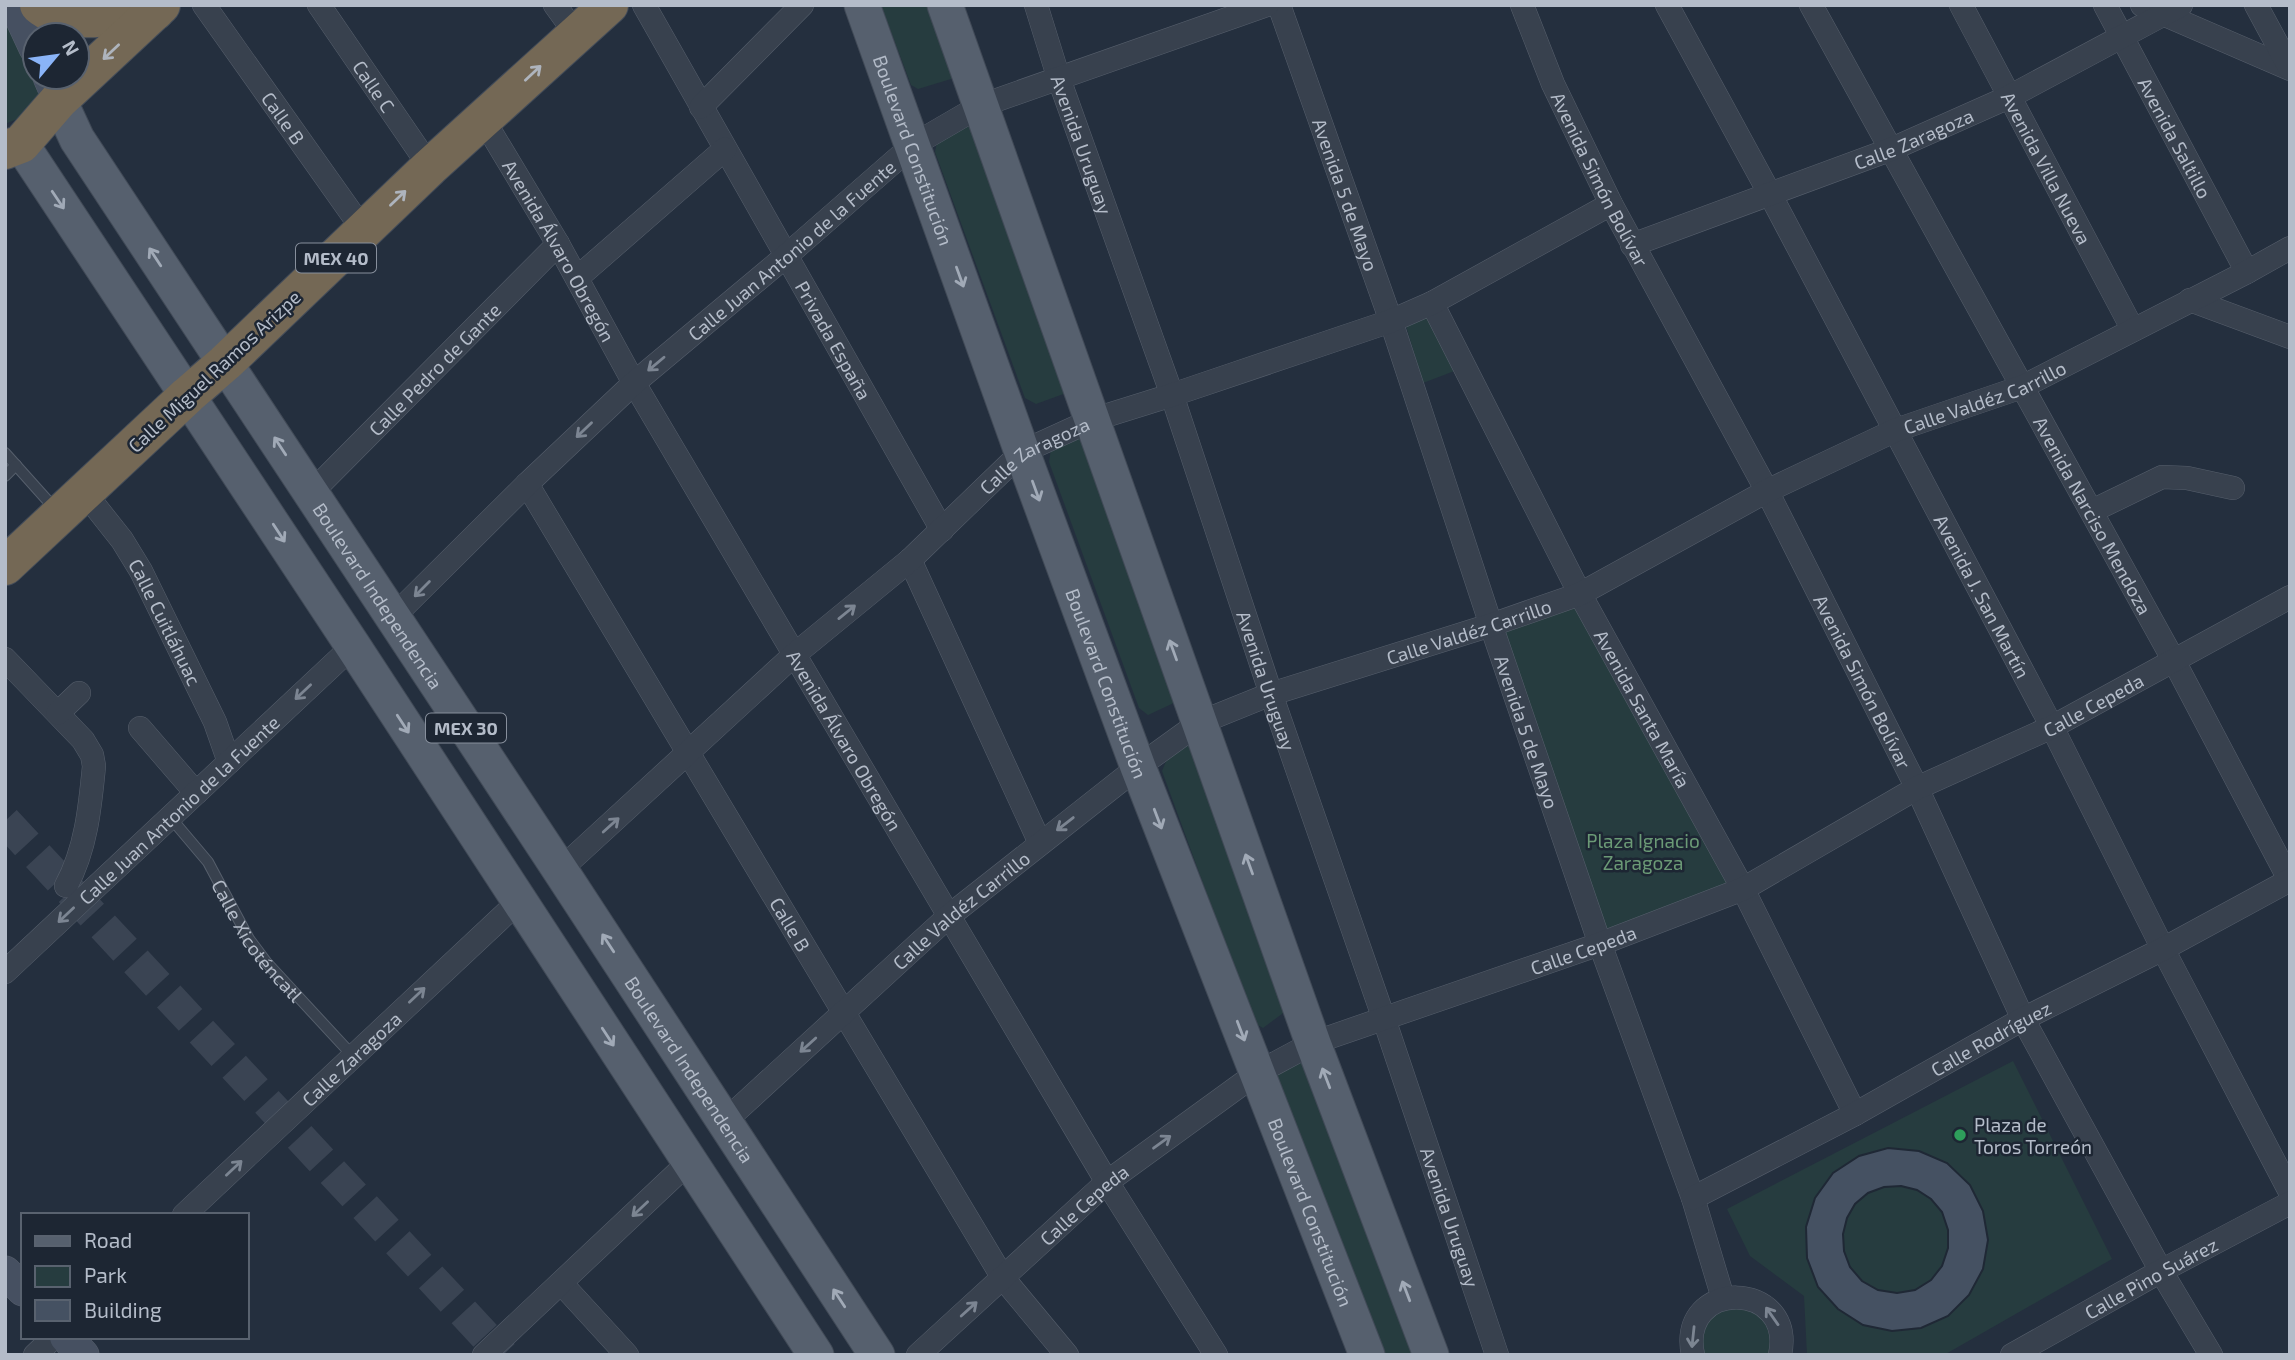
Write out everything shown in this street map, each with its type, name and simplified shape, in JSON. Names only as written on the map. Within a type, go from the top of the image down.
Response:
[{"type":"highway","points":[[39,5],[47,12],[74,18],[110,17],[158,8]]},
{"type":"highway","name":"Calle Miguel Ramos Arizpe","points":[[5,566],[483,119],[565,20],[609,5]]},
{"type":"highway","points":[[91,60],[158,8]]},
{"type":"highway","points":[[9,149],[52,91]]},
{"type":"main road","name":"Boulevard Constitución","points":[[862,5],[1138,767],[1367,1355]]},
{"type":"main road","points":[[946,5],[1313,1043],[1431,1355]]},
{"type":"main road","name":"Boulevard Independencia","points":[[55,91],[77,139],[877,1355]]},
{"type":"main road","name":"MEX 30","points":[[9,149],[188,395],[816,1355]]},
{"type":"main road","points":[[451,798],[476,809],[528,881],[544,885],[560,870]]},
{"type":"main road","points":[[689,1163],[697,1159],[710,1159],[727,1168],[780,1248],[790,1254],[810,1254]]},
{"type":"street","points":[[15,5],[22,21]]},
{"type":"street","name":"Calle B","points":[[204,5],[363,231]]},
{"type":"street","name":"Calle C","points":[[319,5],[430,167]]},
{"type":"street","name":"Privada España","points":[[644,5],[942,530]]},
{"type":"street","points":[[701,107],[802,5]]},
{"type":"street","name":"Avenida Uruguay","points":[[1036,5],[1059,79],[1171,396],[1497,1355]]},
{"type":"street","name":"Calle Juan Antonio de la Fuente","points":[[393,617],[634,383],[914,145],[980,106],[1266,5]]},
{"type":"street","name":"Avenida 5 de Mayo","points":[[1279,5],[1391,321],[1490,625],[1600,944],[1693,1199],[1723,1298]]},
{"type":"street","name":"Avenida Simón Bolívar","points":[[1522,5],[1553,84],[1611,204],[1767,491],[1917,788],[2023,1019],[2161,1271],[2211,1355]]},
{"type":"street","name":"Avenida J. San Martín","points":[[1667,5],[1771,195],[2052,727],[2163,949],[2290,1192]]},
{"type":"street","name":"Avenida Narciso Mendoza","points":[[1811,5],[2092,511],[2290,880]]},
{"type":"street","name":"Avenida Villa Nueva","points":[[1961,5],[2133,330]]},
{"type":"street","name":"Avenida Saltillo","points":[[2105,5],[2247,272]]},
{"type":"street","points":[[2142,5],[2172,10],[2290,69]]},
{"type":"street","points":[[2256,5],[2290,69]]},
{"type":"street","name":"Calle Zaragoza","points":[[1632,245],[1892,149],[2009,97],[2172,10]]},
{"type":"street","name":"Avenida Álvaro Obregón","points":[[483,119],[558,244],[634,383],[948,916],[1107,1182],[1216,1355]]},
{"type":"street","points":[[577,278],[725,149]]},
{"type":"street","name":"Calle Zaragoza","points":[[560,870],[794,655],[910,560],[1022,452],[1091,420],[1171,396],[1391,321],[1432,303],[1611,204]]},
{"type":"street","name":"Calle Pedro de Gante","points":[[311,493],[558,244]]},
{"type":"street","name":"Calle Valdéz Carrillo","points":[[724,1122],[948,916],[1138,767],[1199,723],[1271,694],[1580,594],[1767,491],[1896,430],[2022,387],[2290,248]]},
{"type":"street","points":[[2190,300],[2290,337]]},
{"type":"street","name":"Avenida Santa María","points":[[1432,303],[1580,594],[1743,889],[1855,1114]]},
{"type":"street","points":[[2092,511],[2162,477],[2187,478],[2233,488]]},
{"type":"street","name":"Calle B","points":[[527,484],[1003,1278],[1067,1355]]},
{"type":"street","name":"Calle Cuitláhuac","points":[[72,503],[122,540],[141,571],[215,722],[229,762]]},
{"type":"street","points":[[910,560],[1040,843]]},
{"type":"street","name":"Calle Cepeda","points":[[918,1355],[1107,1182],[1257,1073],[1313,1043],[1600,944],[1743,889],[1917,788],[2052,727],[2290,597]]},
{"type":"street","name":"Calle Juan Antonio de la Fuente","points":[[5,972],[353,646]]},
{"type":"street","points":[[5,659],[83,740],[92,755],[94,766],[91,800],[83,848],[66,886]]},
{"type":"street","points":[[58,713],[79,693]]},
{"type":"street","points":[[141,728],[196,793]]},
{"type":"street","name":"Calle Rodríguez","points":[[1693,1199],[1855,1114],[2023,1019],[2163,949],[2290,880]]},
{"type":"street","name":"Calle Zaragoza","points":[[186,1213],[519,901]]},
{"type":"street","points":[[484,1355],[689,1163]]},
{"type":"street","name":"Calle Pino Suárez","points":[[2012,1355],[2161,1271],[2290,1203]]},
{"type":"street","points":[[5,1272],[21,1288]]},
{"type":"street","points":[[561,1283],[627,1355]]},
{"type":"street","points":[[1693,1355],[1692,1329],[1699,1315],[1723,1298],[1738,1296],[1765,1306],[1774,1317],[1780,1330],[1780,1355]]},
{"type":"street","points":[[35,1355],[52,1339]]},
{"type":"street","points":[[68,1339],[83,1355]]},
{"type":"lane","points":[[5,453],[16,465],[72,503]]},
{"type":"lane","points":[[5,475],[16,465]]},
{"type":"lane","name":"Calle Xicoténcatl","points":[[170,817],[208,862],[255,947],[353,1056]]},
{"type":"green space","points":[[881,5],[938,5],[960,69],[951,79],[918,89],[911,85]]},
{"type":"green space","points":[[5,8],[21,37],[21,91],[42,91],[44,94],[17,119],[5,124]]},
{"type":"green space","points":[[971,124],[1069,392],[1036,404],[1025,398],[935,152],[938,137]]},
{"type":"green space","points":[[1426,312],[1457,370],[1423,383],[1404,319]]},
{"type":"green space","points":[[1081,437],[1178,701],[1148,715],[1139,708],[1049,462],[1051,449]]},
{"type":"green space","name":"Plaza Ignacio Zaragoza","points":[[1580,594],[1742,889],[1601,943],[1492,626]]},
{"type":"green space","points":[[1194,742],[1290,1008],[1263,1028],[1254,1023],[1162,771],[1167,759]]},
{"type":"green space","points":[[1299,1061],[1312,1064],[1414,1355],[1376,1355],[1276,1082],[1279,1072]]},
{"type":"green space","name":"Plaza de Toros Torreón","points":[[2013,1061],[2112,1259],[1944,1355],[1807,1355],[1804,1296],[1750,1256],[1727,1209]]},
{"type":"green space","points":[[1739,1302],[1769,1322],[1770,1355],[1701,1355],[1706,1317]]},
{"type":"building","points":[[1888,1148],[1919,1151],[1947,1163],[1970,1185],[1983,1211],[1988,1240],[1983,1269],[1969,1295],[1948,1316],[1921,1328],[1892,1331],[1863,1325],[1838,1309],[1818,1287],[1807,1258],[1806,1227],[1815,1198],[1833,1173],[1859,1156]],"holes":[[[1901,1186],[1917,1190],[1931,1199],[1942,1212],[1948,1230],[1948,1248],[1942,1266],[1931,1280],[1915,1290],[1897,1293],[1878,1290],[1862,1281],[1850,1267],[1844,1251],[1843,1234],[1847,1218],[1855,1204],[1868,1193],[1884,1187]]]},
{"type":"tunnel","points":[[5,821],[503,1355]]},
{"type":"place","name":"Plaza de Toros Torreón","points":[[1960,1135]]}]
